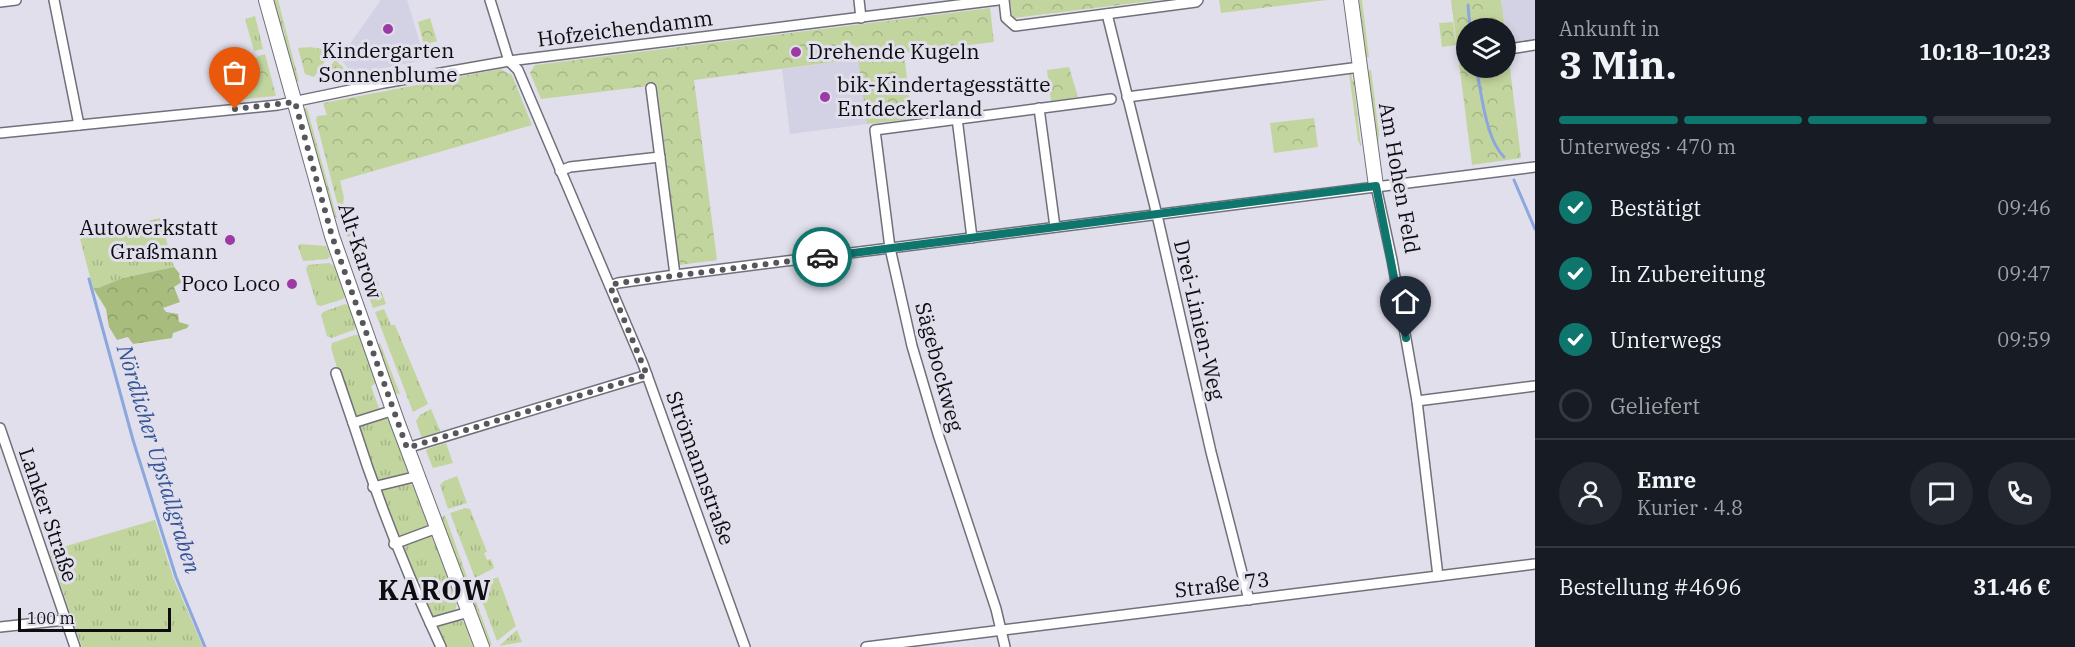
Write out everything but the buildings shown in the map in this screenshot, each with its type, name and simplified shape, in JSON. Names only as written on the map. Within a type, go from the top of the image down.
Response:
[{"type":"main road","name":"Alt-Karow","points":[[266,0],[332,236],[407,448],[482,647]]},
{"type":"main road","name":"Am Hohen Feld","points":[[1352,0],[1376,186]]},
{"type":"street","points":[[0,2],[16,0]]},
{"type":"street","points":[[54,0],[79,125]]},
{"type":"street","name":"Strömannstraße","points":[[490,0],[509,62],[518,70],[647,375],[745,647]]},
{"type":"street","points":[[859,0],[861,18]]},
{"type":"street","name":"Hofzeichendamm","points":[[0,133],[295,102],[384,83],[509,62],[998,0]]},
{"type":"street","points":[[1004,0],[1005,18],[1015,26],[1198,0]]},
{"type":"street","name":"Drei-Linien-Weg","points":[[1107,14],[1211,452],[1249,600]]},
{"type":"street","points":[[1516,49],[1535,45]]},
{"type":"street","points":[[1127,96],[1360,67]]},
{"type":"street","points":[[651,88],[675,275]]},
{"type":"street","points":[[972,238],[957,118],[1111,99]]},
{"type":"street","points":[[1040,108],[1055,227]]},
{"type":"street","name":"Sägebockweg","points":[[957,118],[875,130],[890,248],[912,346],[938,434],[996,609],[1005,647]]},
{"type":"street","points":[[560,171],[570,167],[660,157]]},
{"type":"street","points":[[610,286],[675,275],[1535,167]]},
{"type":"street","name":"Am Hohen Feld","points":[[1376,186],[1394,269],[1417,401],[1438,576]]},
{"type":"street","points":[[336,373],[373,488],[394,543],[441,647]]},
{"type":"street","points":[[407,448],[647,375]]},
{"type":"street","points":[[1417,401],[1535,386]]},
{"type":"street","points":[[353,423],[394,410]]},
{"type":"street","name":"Lanker Straße","points":[[0,428],[75,647]]},
{"type":"street","points":[[0,465],[12,462]]},
{"type":"street","points":[[373,488],[418,476]]},
{"type":"street","points":[[394,543],[437,528]]},
{"type":"street","name":"Straße 73","points":[[866,647],[909,644],[1535,564]]},
{"type":"street","points":[[430,623],[468,612]]},
{"type":"street","points":[[0,627],[65,620]]},
{"type":"shaded area","name":"Kindergarten Sonnenblume","points":[[381,0],[407,0],[425,60],[352,74],[340,58]]},
{"type":"shaded area","points":[[1501,0],[1535,0],[1535,40],[1516,43],[1516,18],[1503,18]]},
{"type":"shaded area","name":"bik-Kindertagesstätte Entdeckerland","points":[[859,59],[867,124],[790,134],[782,69]]},
{"type":"green space","points":[[272,0],[278,0],[299,81],[295,82],[282,38],[285,36],[283,28],[280,29]]},
{"type":"green space","points":[[1010,0],[1159,0],[1013,18]]},
{"type":"green space","points":[[1219,0],[1327,0],[1221,13]]},
{"type":"green space","points":[[1359,0],[1362,0],[1369,57],[1366,57]]},
{"type":"green space","points":[[1451,0],[1501,0],[1504,18],[1456,18],[1456,39]]},
{"type":"green space","points":[[990,8],[994,42],[904,53],[912,119],[867,124],[858,59],[694,80],[717,260],[679,265],[657,85],[541,99],[530,73],[535,65]]},
{"type":"green space","points":[[255,16],[263,49],[254,51],[245,19]]},
{"type":"green space","points":[[430,18],[437,41],[424,45],[418,22]]},
{"type":"green space","points":[[1453,22],[1456,45],[1442,47],[1439,23]]},
{"type":"green space","points":[[298,48],[322,49],[330,54],[314,77],[305,74]]},
{"type":"green space","points":[[265,54],[276,96],[234,100],[236,85],[242,71],[251,61]]},
{"type":"green space","points":[[335,60],[343,67],[347,76],[320,81]]},
{"type":"green space","points":[[1069,67],[1078,97],[1051,101],[1047,70]]},
{"type":"green space","points":[[500,69],[512,75],[532,125],[332,183],[316,120],[317,116],[327,115],[323,103]]},
{"type":"green space","points":[[1371,70],[1379,134],[1378,145],[1370,83],[1367,83],[1366,71]]},
{"type":"green space","points":[[1349,73],[1351,73],[1353,82],[1356,82],[1354,85],[1361,147],[1358,140]]},
{"type":"green space","points":[[1461,78],[1511,78],[1521,158],[1472,165]]},
{"type":"green space","points":[[307,108],[337,218],[331,215],[303,111]]},
{"type":"green space","points":[[1314,118],[1318,147],[1274,153],[1270,123]]},
{"type":"green space","points":[[340,180],[343,203],[348,214],[341,217],[332,183]]},
{"type":"green space","points":[[160,218],[174,267],[123,278],[93,288],[80,239]]},
{"type":"green space","points":[[351,220],[356,233],[347,237],[343,223]]},
{"type":"green space","points":[[300,244],[326,246],[330,256],[328,259],[303,261],[298,246]]},
{"type":"green space","points":[[360,244],[379,285],[366,292],[351,249]]},
{"type":"green space","points":[[329,263],[334,266],[345,296],[343,299],[321,306],[317,305],[306,269],[308,265]]},
{"type":"green space","points":[[174,267],[185,280],[174,287],[180,302],[163,308],[166,312],[178,314],[179,322],[189,325],[187,328],[173,333],[172,338],[133,344],[128,337],[117,340],[109,327],[106,309],[93,288],[123,278]]},
{"type":"green space","points":[[381,291],[386,304],[373,308],[369,297]]},
{"type":"green space","points":[[345,304],[349,306],[356,325],[354,330],[331,338],[327,336],[321,315],[323,312]]},
{"type":"green space","points":[[384,309],[391,325],[395,325],[428,404],[413,412],[375,312]]},
{"type":"green space","points":[[359,335],[377,383],[371,386],[380,411],[357,419],[352,416],[331,348],[332,343]]},
{"type":"green space","points":[[380,343],[400,394],[394,393],[377,345]]},
{"type":"green space","points":[[431,409],[441,433],[422,439],[416,421],[420,415]]},
{"type":"green space","points":[[385,417],[390,418],[409,472],[402,477],[378,483],[374,480],[358,430],[359,425]]},
{"type":"green space","points":[[446,443],[453,463],[433,468],[427,449]]},
{"type":"green space","points":[[457,476],[467,503],[448,509],[440,485]]},
{"type":"green space","points":[[404,482],[415,486],[429,524],[426,529],[399,538],[396,536],[379,494],[381,488]]},
{"type":"green space","points":[[465,508],[470,509],[487,552],[484,553],[487,560],[491,559],[494,568],[475,578],[450,513]]},
{"type":"green space","points":[[445,515],[468,580],[462,580],[439,520]]},
{"type":"green space","points":[[155,520],[173,577],[203,647],[82,647],[49,551]]},
{"type":"green space","points":[[429,535],[434,537],[457,603],[455,611],[434,617],[429,614],[400,549],[403,544]]},
{"type":"green space","points":[[498,577],[516,626],[497,641],[476,585]]},
{"type":"green space","points":[[469,588],[492,645],[486,647],[466,590]]},
{"type":"green space","points":[[457,620],[465,622],[473,647],[444,647],[436,629],[438,624]]},
{"type":"green space","points":[[517,630],[522,642],[499,646]]},
{"type":"waterway","points":[[1468,5],[1469,18]]},
{"type":"waterway","points":[[1478,78],[1488,127],[1492,139],[1504,157]]},
{"type":"waterway","points":[[1514,180],[1535,229]]},
{"type":"waterway","name":"Nördlicher Upstallgraben","points":[[89,279],[133,440],[176,577],[205,647]]},
{"type":"way so far","points":[[235,109],[295,102],[332,236],[407,448],[647,375],[610,286],[618,283],[822,257]]},
{"type":"place","name":"Kindergarten Sonnenblume","points":[[388,29]]},
{"type":"place","name":"Drehende Kugeln","points":[[796,52]]},
{"type":"place","name":"bik-Kindertagesstätte Entdeckerland","points":[[825,97]]},
{"type":"place","name":"Autowerkstatt Graßmann","points":[[230,240]]},
{"type":"place","name":"Poco Loco","points":[[292,284]]},
{"type":"district","name":"KAROW","points":[[435,591]]},
{"type":"route","points":[[822,257],[1376,186],[1406,338]]}]
